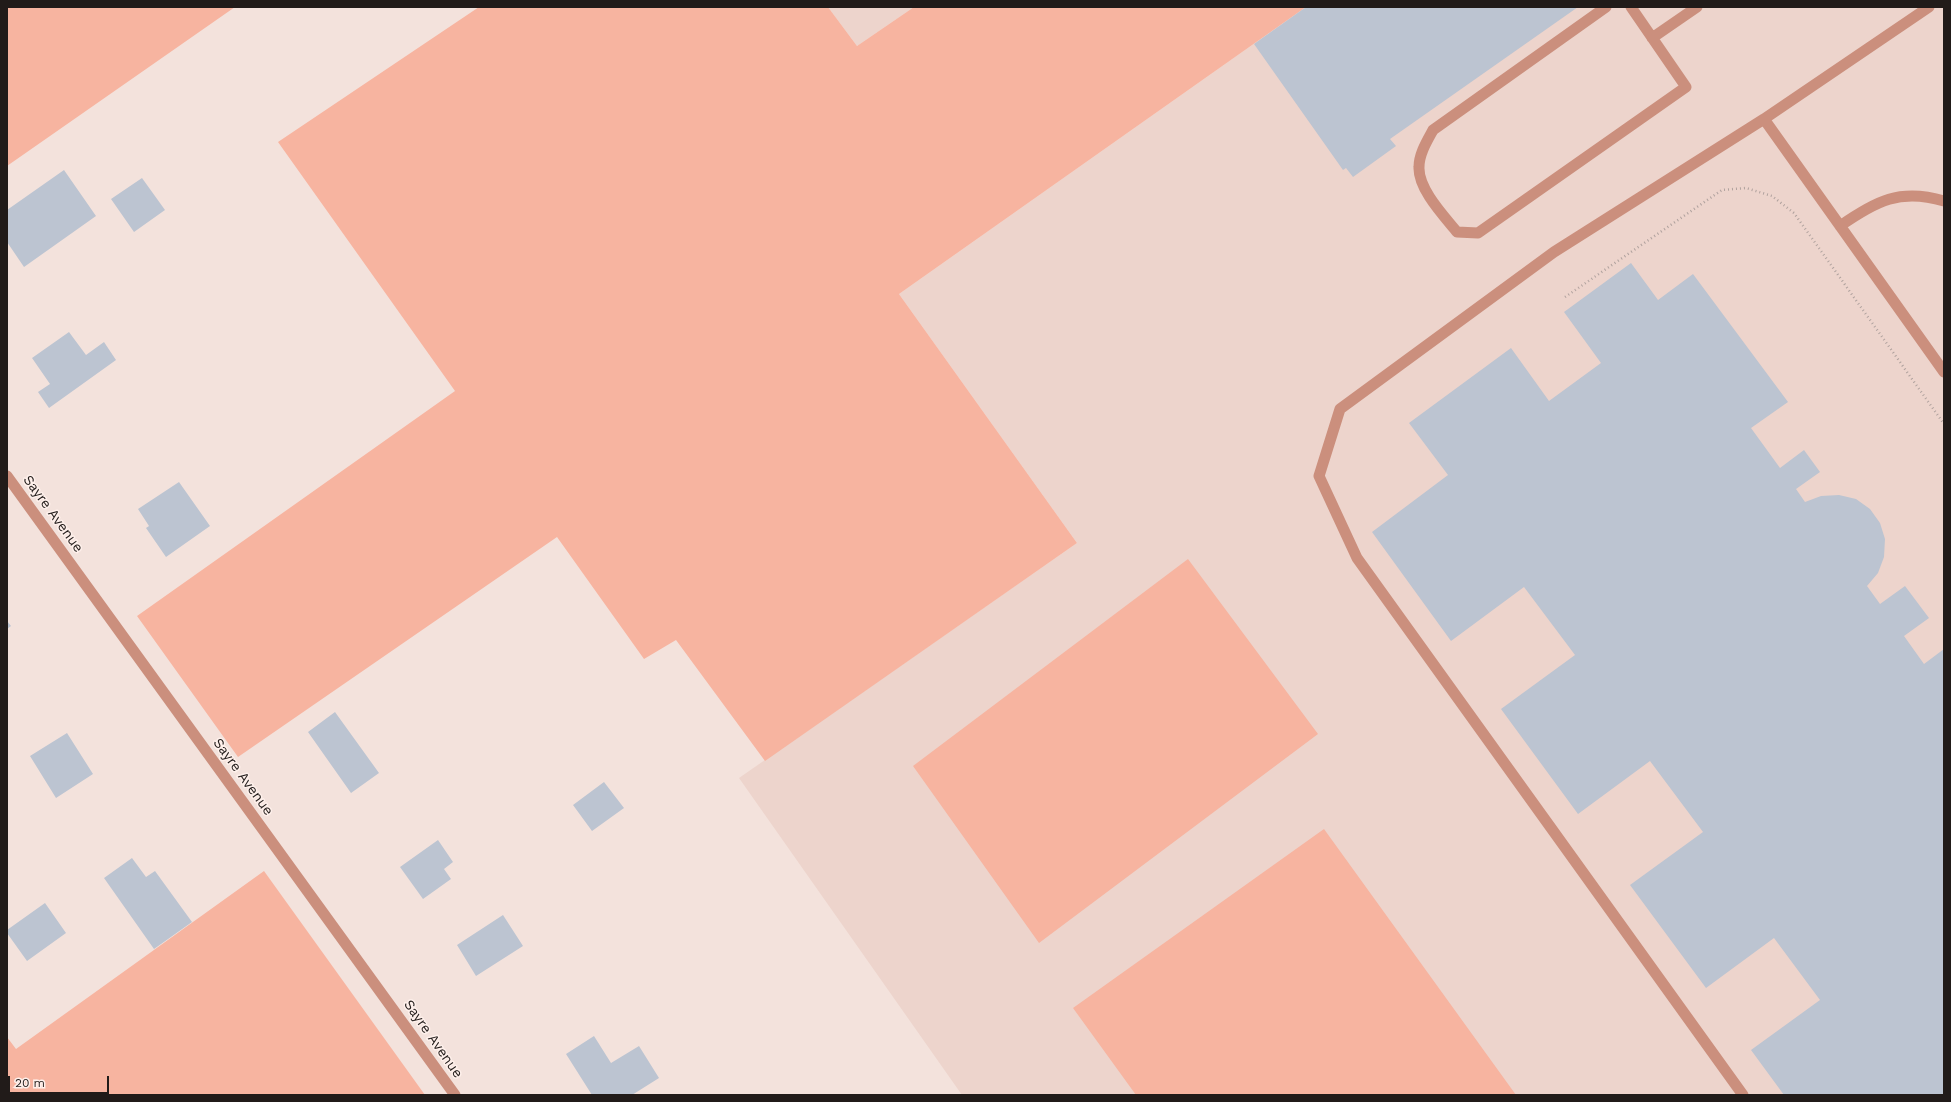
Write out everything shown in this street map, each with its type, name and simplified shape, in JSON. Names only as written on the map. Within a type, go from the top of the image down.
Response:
[{"type":"street","points":[[1606,7],[1432,130],[1425,144],[1418,168],[1426,192],[1457,232],[1478,233],[1686,86],[1631,7]]},
{"type":"street","points":[[1652,38],[1697,7]]},
{"type":"street","points":[[1743,1095],[1357,558],[1319,476],[1340,409],[1554,252],[1764,119],[1930,7]]},
{"type":"street","points":[[1764,119],[1944,372]]},
{"type":"street","points":[[1840,226],[1863,210],[1889,198],[1925,195],[1944,201]]},
{"type":"street","name":"Sayre Avenue","points":[[7,476],[455,1095]]},
{"type":"path","points":[[1565,298],[1722,190],[1746,188],[1772,196],[1794,213],[1944,424]]},
{"type":"shaded area","points":[[7,7],[235,7],[7,166]]},
{"type":"shaded area","points":[[479,7],[828,7],[857,46],[914,7],[1306,7],[899,294],[1077,543],[765,761],[676,640],[644,659],[557,537],[238,757],[137,616],[455,391],[278,142]]},
{"type":"shaded area","points":[[828,7],[914,7],[857,46]]},
{"type":"shaded area","points":[[1306,7],[1942,7],[1944,9],[1944,1095],[962,1095],[739,778],[1077,543],[899,294]]},
{"type":"shaded area","points":[[1188,559],[1318,734],[1039,943],[913,766]]},
{"type":"shaded area","points":[[1324,829],[1516,1095],[1136,1095],[1073,1008]]},
{"type":"shaded area","points":[[264,871],[425,1095],[7,1095],[7,1037],[16,1049]]},
{"type":"building","points":[[1306,7],[1578,7],[1390,139],[1396,146],[1353,177],[1346,168],[1343,170],[1254,44]]},
{"type":"building","points":[[64,170],[96,216],[24,267],[7,242],[7,210]]},
{"type":"building","points":[[142,178],[165,210],[134,232],[111,199]]},
{"type":"building","points":[[1631,263],[1658,300],[1693,274],[1788,402],[1751,428],[1780,468],[1804,450],[1820,472],[1796,489],[1805,502],[1821,496],[1839,495],[1856,499],[1870,509],[1880,523],[1885,539],[1884,557],[1878,573],[1867,586],[1880,604],[1905,586],[1929,618],[1904,636],[1924,664],[1944,649],[1944,1095],[1784,1095],[1751,1050],[1820,1000],[1774,938],[1706,988],[1630,885],[1703,832],[1650,761],[1578,814],[1501,709],[1575,655],[1524,587],[1451,641],[1372,532],[1448,475],[1409,423],[1511,348],[1549,401],[1601,363],[1564,312]]},
{"type":"building","points":[[69,332],[86,355],[104,342],[116,360],[49,408],[38,392],[50,384],[32,358]]},
{"type":"building","points":[[179,482],[210,526],[166,557],[146,528],[149,526],[138,509]]},
{"type":"building","points":[[7,621],[11,626],[7,629]]},
{"type":"building","points":[[335,712],[379,773],[351,793],[308,732]]},
{"type":"building","points":[[67,733],[93,774],[56,798],[30,756]]},
{"type":"building","points":[[604,782],[624,808],[592,831],[573,805]]},
{"type":"building","points":[[438,840],[453,862],[444,869],[451,879],[423,899],[400,867]]},
{"type":"building","points":[[132,858],[146,877],[155,871],[192,922],[154,949],[104,878]]},
{"type":"building","points":[[45,903],[66,933],[27,961],[7,933],[7,930]]},
{"type":"building","points":[[503,915],[523,946],[476,976],[457,945]]},
{"type":"building","points":[[594,1036],[611,1063],[639,1046],[659,1078],[632,1095],[592,1095],[566,1054]]}]
